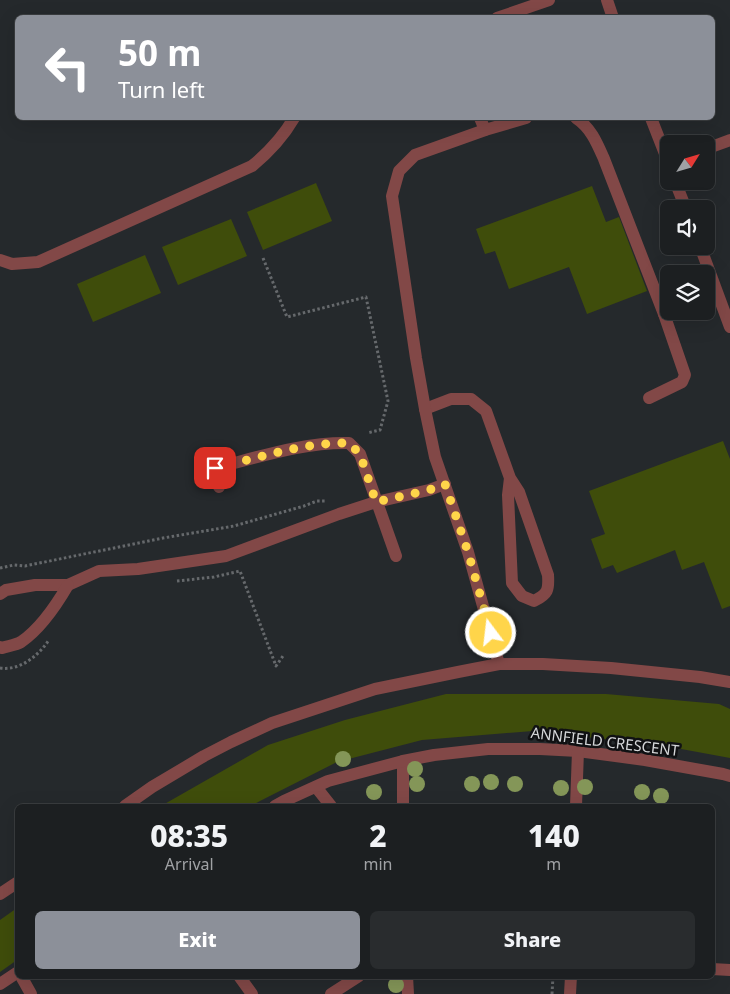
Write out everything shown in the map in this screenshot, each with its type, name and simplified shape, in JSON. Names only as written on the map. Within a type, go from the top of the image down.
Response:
[{"type":"street","points":[[506,15],[549,0]]},
{"type":"street","points":[[607,0],[612,15]]},
{"type":"street","points":[[0,260],[12,264],[38,262],[252,166],[265,156],[280,140],[293,120]]},
{"type":"street","points":[[499,664],[468,552],[435,457],[425,409],[392,196],[399,171],[415,154],[483,124],[512,120]]},
{"type":"street","points":[[579,120],[594,136],[660,292]]},
{"type":"street","points":[[652,120],[660,141]]},
{"type":"street","points":[[715,146],[730,140]]},
{"type":"street","points":[[715,303],[730,327]]},
{"type":"street","points":[[649,398],[682,382],[685,375],[671,320]]},
{"type":"street","points":[[425,409],[452,399],[471,399],[486,411],[510,478],[519,492],[548,575],[549,586],[543,596],[534,601],[522,596],[512,583],[508,495],[510,478]]},
{"type":"street","points":[[219,487],[215,468],[310,445],[349,443],[360,454],[396,556]]},
{"type":"street","points":[[0,594],[6,590],[34,585],[68,585],[99,571],[138,569],[226,556],[339,514],[445,484]]},
{"type":"street","points":[[0,647],[19,643],[28,636],[53,608],[68,585]]},
{"type":"street","points":[[128,804],[152,787],[204,756],[272,723],[375,689],[458,672],[499,664],[543,664],[611,668],[730,682]]},
{"type":"street","name":"ANNFIELD CRESCENT","points":[[279,804],[328,781],[403,761],[434,755],[488,749],[531,748],[578,751],[645,760],[730,776]]},
{"type":"street","points":[[576,804],[578,751]]},
{"type":"street","points":[[403,761],[403,804]]},
{"type":"street","points":[[316,787],[329,804]]},
{"type":"street","points":[[0,894],[15,884]]},
{"type":"street","points":[[715,969],[730,970]]},
{"type":"street","points":[[0,984],[15,974]]},
{"type":"street","points":[[24,979],[31,994]]},
{"type":"street","points":[[241,979],[252,994]]},
{"type":"street","points":[[336,992],[354,979]]},
{"type":"street","points":[[407,979],[408,994]]},
{"type":"street","points":[[570,994],[571,979]]},
{"type":"path","points":[[263,258],[287,317],[366,298],[388,401],[380,430],[367,433]]},
{"type":"path","points":[[0,568],[25,566],[163,538],[234,526],[317,501],[332,502]]},
{"type":"path","points":[[175,581],[214,577],[240,571],[276,666],[282,656]]},
{"type":"path","points":[[0,668],[15,667],[26,663],[46,645],[54,634]]},
{"type":"path","points":[[552,979],[552,994]]},
{"type":"green space","points":[[316,183],[332,221],[263,250],[247,212]]},
{"type":"green space","points":[[592,186],[606,222],[619,217],[647,291],[587,314],[569,267],[509,289],[495,251],[485,254],[476,229]]},
{"type":"green space","points":[[231,219],[247,256],[178,285],[162,247]]},
{"type":"green space","points":[[145,255],[161,293],[93,322],[77,284]]},
{"type":"green space","points":[[723,441],[730,459],[730,606],[722,609],[704,562],[682,570],[675,550],[617,573],[613,565],[602,569],[591,539],[605,534],[589,491]]},
{"type":"green space","points":[[446,694],[606,694],[719,704],[730,709],[730,758],[665,746],[533,731],[422,740],[337,762],[255,804],[165,804],[268,745],[345,720]]},
{"type":"green space","points":[[15,909],[15,961],[0,972],[0,920]]},
{"type":"route","points":[[215,468],[310,445],[349,443],[360,454],[376,502],[429,490],[445,484],[468,552],[491,633]]}]
